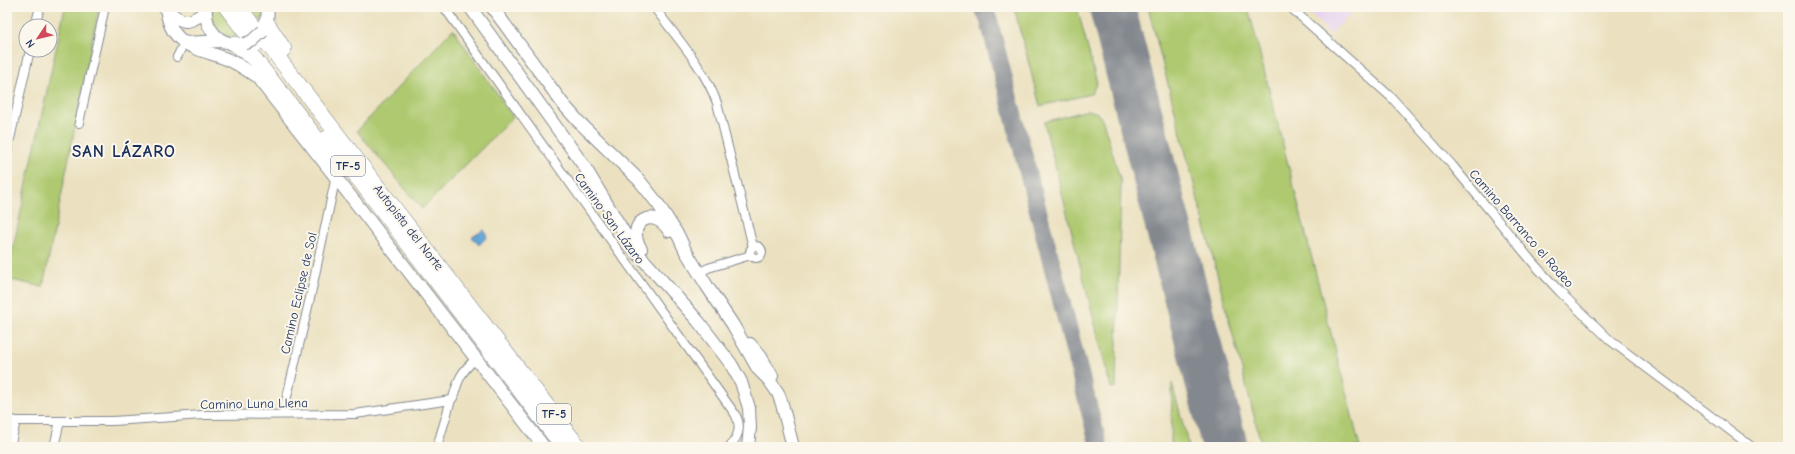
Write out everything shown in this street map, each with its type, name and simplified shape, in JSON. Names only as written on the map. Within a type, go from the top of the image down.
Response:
[{"type":"highway","name":"Autopista del Norte","points":[[226,7],[459,309],[470,326],[563,447]]},
{"type":"highway","name":"Autopista del Norte","points":[[239,7],[579,447]]},
{"type":"highway","points":[[265,27],[277,40],[383,177],[439,254],[448,277]]},
{"type":"highway","points":[[234,43],[255,59],[404,250],[455,312],[470,326]]},
{"type":"main road","points":[[184,43],[234,43],[258,37],[265,27],[268,7]]},
{"type":"main road","points":[[470,7],[584,166],[603,195],[630,242],[641,257],[707,332],[736,373],[745,391],[749,408],[750,427],[748,447]]},
{"type":"main road","points":[[492,7],[563,104],[651,194],[679,237],[699,273],[733,325],[758,369],[769,380],[778,393],[793,447]]},
{"type":"main road","points":[[166,8],[174,17],[182,21],[189,22],[206,10]]},
{"type":"main road","points":[[166,8],[172,30],[184,43],[201,52],[234,62],[257,77],[336,176],[544,447]]},
{"type":"main road","points":[[206,10],[207,23],[211,30],[234,43]]},
{"type":"main road","points":[[646,261],[636,242],[635,234],[638,224],[646,219],[653,218],[662,222],[675,240],[685,250]]},
{"type":"main road","points":[[733,325],[761,357],[774,379],[781,392],[786,419]]},
{"type":"street","points":[[37,18],[40,7]]},
{"type":"street","points":[[79,123],[105,7]]},
{"type":"street","name":"Camino San Lázaro","points":[[444,7],[735,414],[739,422],[739,430],[736,438],[729,447]]},
{"type":"street","points":[[654,7],[711,85],[717,103],[752,251],[699,273]]},
{"type":"street","name":"Camino Barranco el Rodeo","points":[[1290,7],[1392,98],[1452,165],[1534,264],[1605,335],[1752,447]]},
{"type":"street","points":[[177,57],[184,43]]},
{"type":"street","points":[[7,152],[28,58]]},
{"type":"street","name":"Camino Eclipse de Sol","points":[[283,414],[336,176]]},
{"type":"street","points":[[437,447],[450,400],[453,398],[461,375],[466,367],[476,359]]},
{"type":"street","name":"Camino Luna Llena","points":[[7,418],[16,421],[113,421],[204,415],[355,414],[450,400]]},
{"type":"street","points":[[10,447],[16,421]]},
{"type":"street","points":[[54,447],[60,421]]},
{"type":"shaded area","points":[[1305,7],[1359,7],[1330,34]]},
{"type":"green space","points":[[65,7],[99,7],[43,287],[7,279],[7,276],[54,58],[58,58],[58,39]]},
{"type":"green space","points":[[211,7],[219,7],[244,38],[229,37],[219,32],[213,22]]},
{"type":"green space","points":[[246,7],[262,7],[263,12],[260,25]]},
{"type":"green space","points":[[1016,7],[1077,7],[1097,83],[1091,94],[1040,106],[1015,11]]},
{"type":"green space","points":[[1148,7],[1248,7],[1360,447],[1262,447]]},
{"type":"green space","points":[[453,29],[513,117],[422,209],[357,131]]},
{"type":"green space","points":[[1088,110],[1098,113],[1103,121],[1121,182],[1116,387],[1111,388],[1044,122]]},
{"type":"green space","points":[[1172,383],[1189,447],[1171,447]]},
{"type":"water","points":[[484,230],[487,237],[479,245],[472,237]]},
{"type":"taxiway","points":[[983,7],[989,21],[1099,447]]},
{"type":"runway","points":[[1112,7],[1225,447]]},
{"type":"district","name":"SAN LÁZARO","points":[[124,151]]}]
